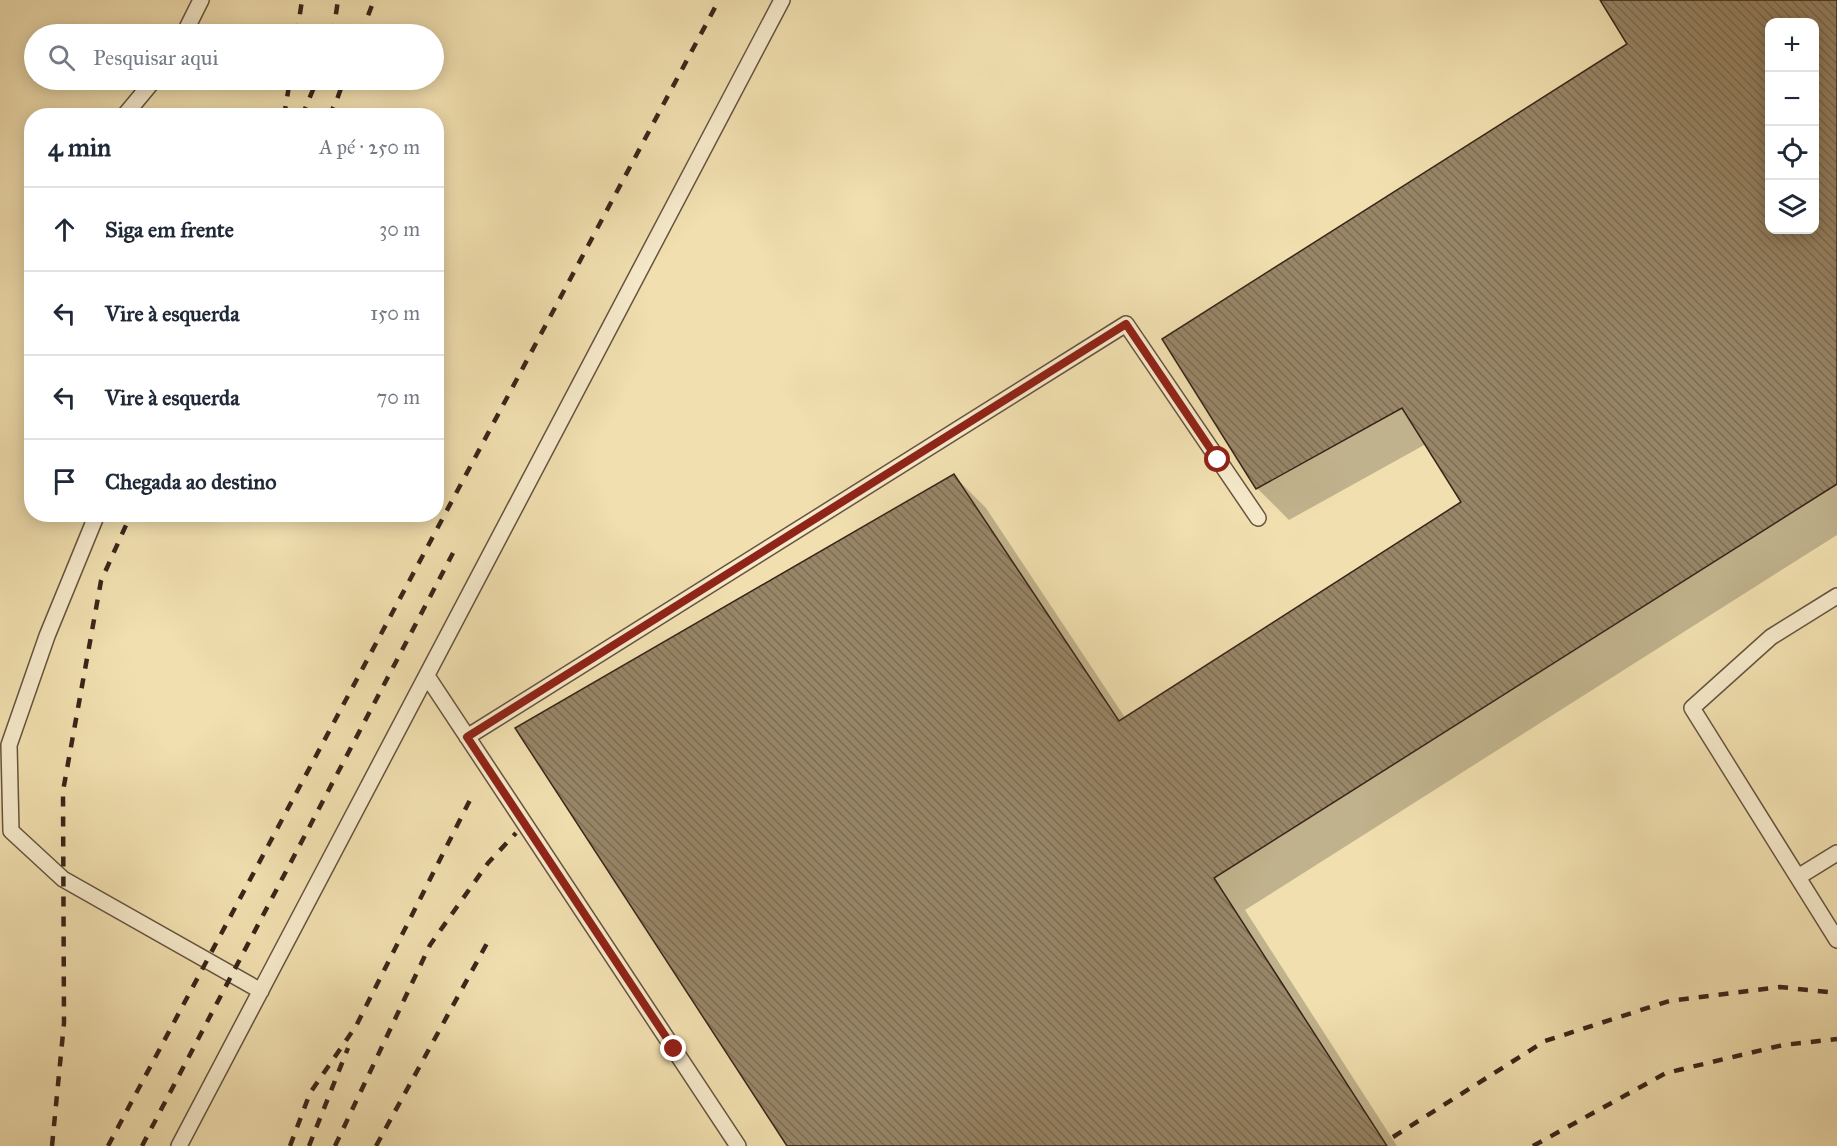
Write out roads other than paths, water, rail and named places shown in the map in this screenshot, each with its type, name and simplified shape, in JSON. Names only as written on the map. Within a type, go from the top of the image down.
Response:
[{"type":"lane","points":[[189,24],[201,0]]},
{"type":"lane","points":[[179,1146],[782,0]]},
{"type":"lane","points":[[131,108],[146,90]]},
{"type":"lane","points":[[467,737],[1126,324],[1258,518]]},
{"type":"lane","points":[[94,522],[47,636],[9,744],[11,831],[63,879],[261,991]]},
{"type":"lane","points":[[1837,596],[1771,637],[1692,708],[1837,940]]},
{"type":"lane","points":[[427,676],[738,1146]]},
{"type":"lane","points":[[1798,877],[1837,853]]},
{"type":"railway","points":[[298,24],[302,0]]},
{"type":"railway","points":[[334,24],[338,0]]},
{"type":"railway","points":[[365,24],[374,0]]},
{"type":"railway","points":[[444,516],[719,0]]},
{"type":"railway","points":[[285,108],[288,90]]},
{"type":"railway","points":[[305,108],[313,90]]},
{"type":"railway","points":[[333,108],[340,90]]},
{"type":"railway","points":[[52,1146],[64,1023],[63,791],[101,581],[127,522]]},
{"type":"railway","points":[[108,1146],[441,522]]},
{"type":"railway","points":[[142,1146],[453,553]]},
{"type":"railway","points":[[290,1146],[310,1093],[356,1026],[472,796]]},
{"type":"railway","points":[[335,1146],[430,945],[488,863],[516,833]]},
{"type":"railway","points":[[376,1146],[491,936]]},
{"type":"railway","points":[[1393,1137],[1545,1041],[1669,1001],[1780,987],[1837,993]]},
{"type":"railway","points":[[1533,1146],[1666,1073],[1783,1045],[1837,1039]]},
{"type":"railway","points":[[309,1146],[348,1048]]}]
